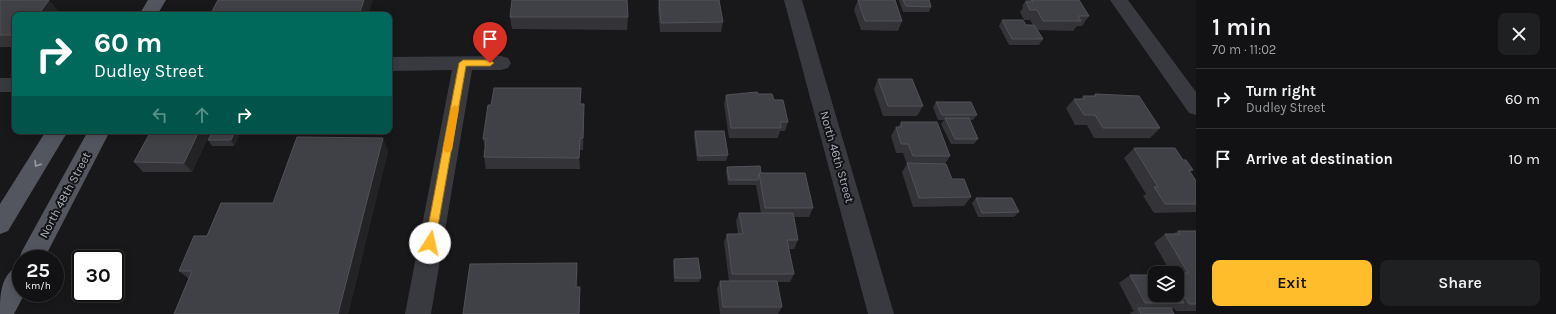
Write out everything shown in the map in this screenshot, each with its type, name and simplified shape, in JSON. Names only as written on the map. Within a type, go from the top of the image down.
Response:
[{"type":"main road","points":[[150,12],[157,0]]},
{"type":"main road","points":[[0,224],[55,134]]},
{"type":"main road","name":"North 48th Street","points":[[35,250],[98,134]]},
{"type":"main road","points":[[0,314],[12,292]]},
{"type":"street","name":"North 46th Street","points":[[794,0],[881,314]]},
{"type":"street","points":[[1119,0],[1196,107]]},
{"type":"street","points":[[418,314],[463,63]]},
{"type":"street","points":[[392,64],[500,63]]},
{"type":"street","points":[[0,85],[12,85]]},
{"type":"building","points":[[0,0],[49,0],[40,12],[12,12],[12,35],[0,35]]},
{"type":"building","points":[[218,0],[364,0],[360,12],[212,12]]},
{"type":"building","points":[[512,0],[627,0],[628,17],[510,17]]},
{"type":"building","points":[[659,0],[719,0],[723,22],[661,23]]},
{"type":"building","points":[[858,0],[895,0],[902,21],[865,21]]},
{"type":"building","points":[[903,0],[929,0],[931,7],[906,6]]},
{"type":"building","points":[[1031,0],[1079,0],[1089,16],[1078,16],[1081,21],[1043,21],[1037,10],[1030,10],[1026,2],[1033,2]]},
{"type":"building","points":[[1002,20],[1023,20],[1026,25],[1034,25],[1043,39],[1012,39]]},
{"type":"building","points":[[878,79],[912,79],[923,106],[888,106]]},
{"type":"building","points":[[494,88],[581,88],[580,104],[584,104],[583,138],[580,138],[579,158],[484,157],[486,139],[483,139],[488,105],[491,105]]},
{"type":"building","points":[[757,92],[758,94],[772,94],[774,100],[783,100],[788,122],[780,122],[781,128],[731,128],[726,95]]},
{"type":"building","points":[[1095,94],[1139,96],[1160,128],[1103,128],[1095,115],[1084,115],[1074,99],[1085,99],[1083,96],[1096,96]]},
{"type":"building","points":[[936,102],[971,102],[977,115],[942,115]]},
{"type":"building","points":[[945,118],[969,118],[978,139],[955,139]]},
{"type":"building","points":[[901,122],[937,122],[950,156],[913,156],[908,144],[901,144],[896,127],[902,127]]},
{"type":"building","points":[[695,131],[724,131],[728,155],[698,156]]},
{"type":"building","points":[[149,134],[198,134],[184,163],[134,162]]},
{"type":"building","points":[[211,134],[234,134],[231,140],[208,140]]},
{"type":"building","points":[[297,137],[383,138],[338,314],[174,314],[192,271],[179,271],[194,236],[207,236],[221,203],[273,203]]},
{"type":"building","points":[[1134,148],[1175,148],[1183,160],[1186,160],[1193,170],[1189,170],[1196,181],[1196,204],[1165,204],[1154,187],[1158,187]]},
{"type":"building","points":[[907,163],[946,164],[952,179],[964,179],[971,197],[919,198]]},
{"type":"building","points":[[760,166],[761,173],[759,173],[758,180],[729,180],[727,167]]},
{"type":"building","points":[[759,173],[805,173],[813,208],[765,208]]},
{"type":"building","points":[[976,198],[1012,198],[1019,212],[982,213]]},
{"type":"building","points":[[739,213],[793,213],[798,240],[787,240],[794,274],[732,274],[727,234],[743,234]]},
{"type":"building","points":[[1178,231],[1196,231],[1196,304],[1189,304],[1186,298],[1184,298],[1184,273],[1188,273],[1165,234],[1180,234]]},
{"type":"building","points":[[698,258],[701,278],[675,278],[674,259]]},
{"type":"building","points":[[577,263],[576,287],[580,287],[579,314],[463,314],[470,264]]},
{"type":"building","points":[[1130,275],[1148,275],[1148,302],[1184,303],[1145,303]]},
{"type":"building","points":[[720,281],[777,281],[782,307],[723,307]]},
{"type":"building","points":[[1138,308],[1171,308],[1174,314],[1141,314]]},
{"type":"slow traffic","points":[[447,150],[455,108]]},
{"type":"route","points":[[430,243],[463,63],[490,63]]}]
